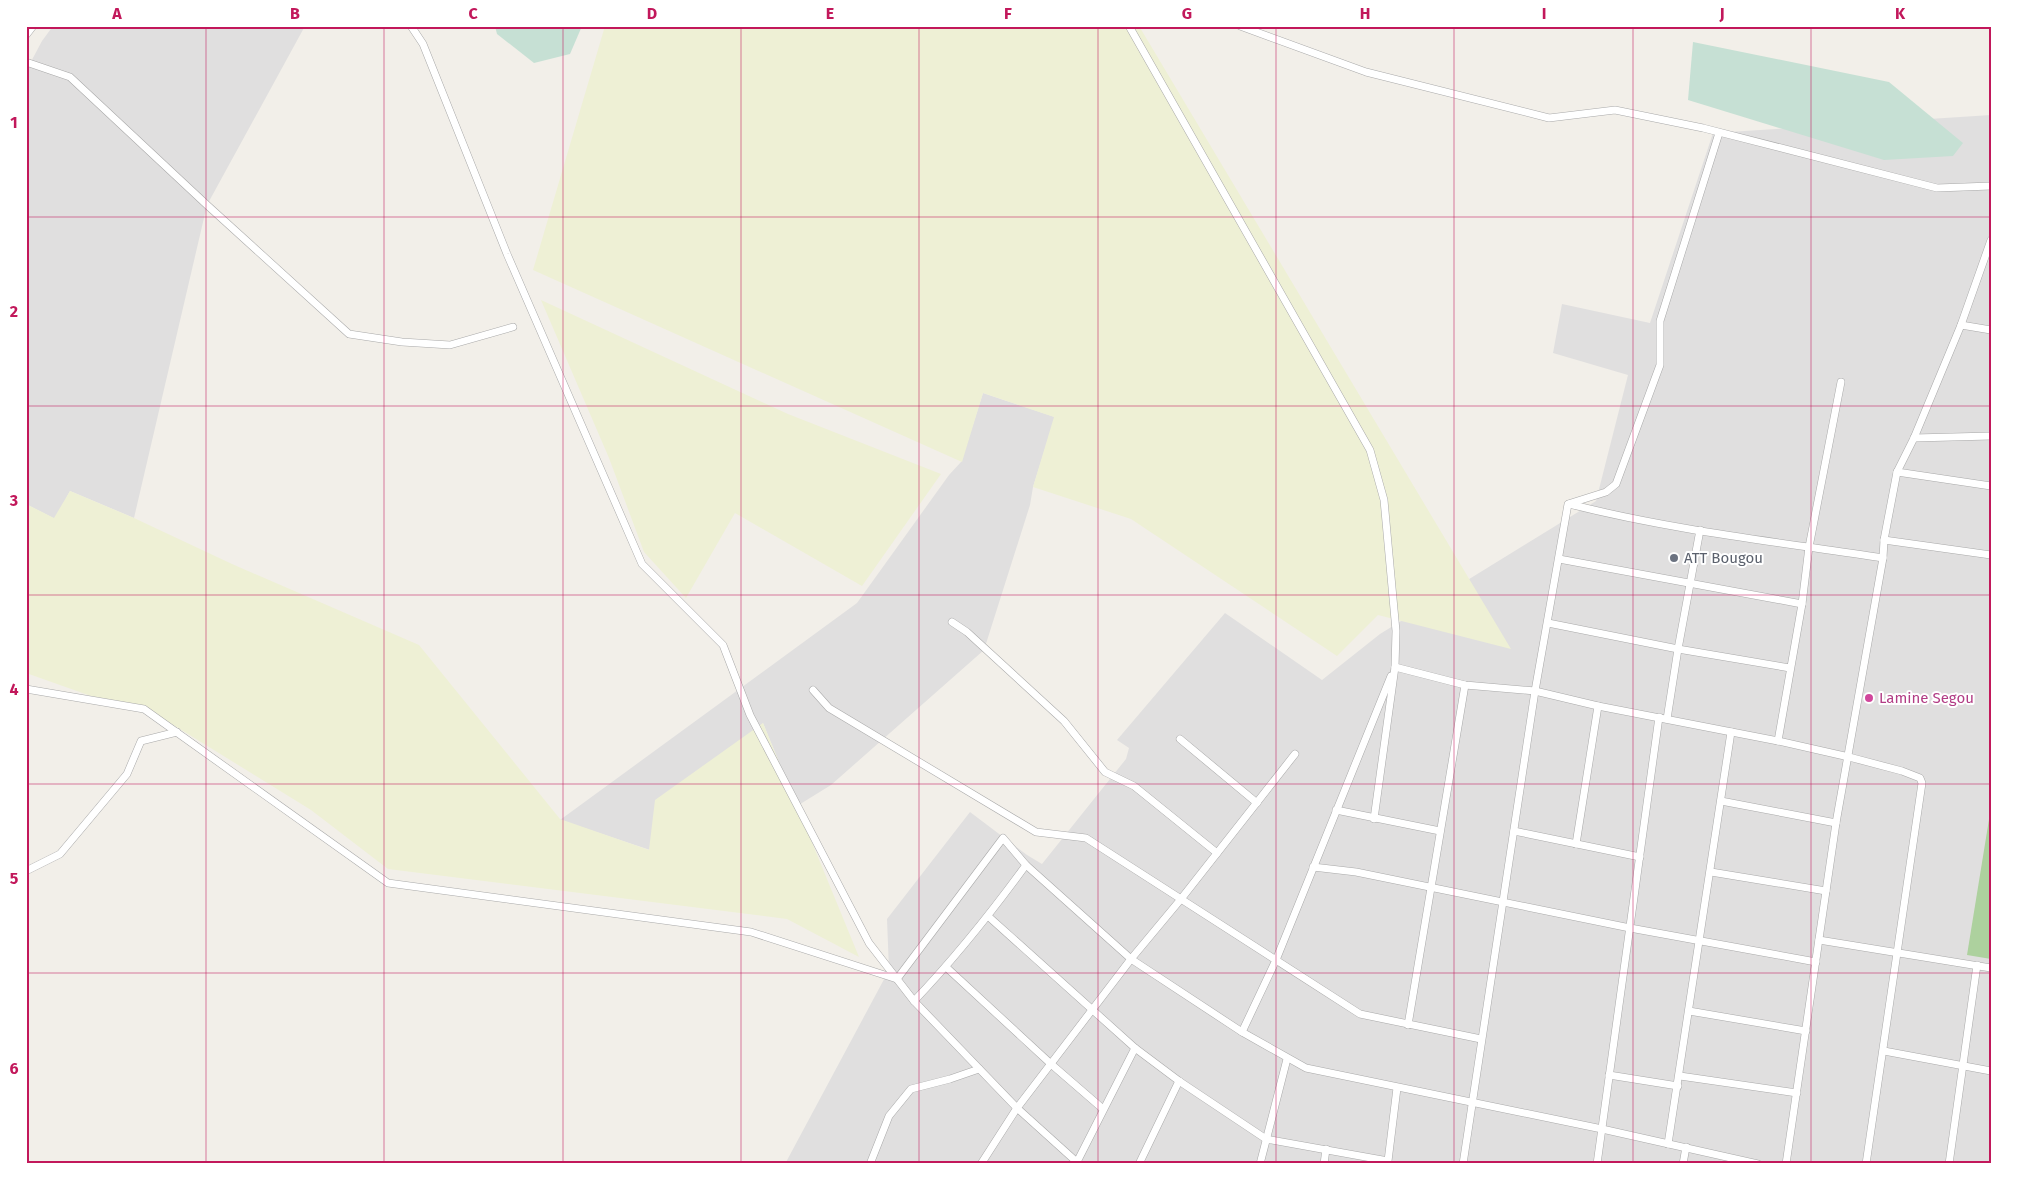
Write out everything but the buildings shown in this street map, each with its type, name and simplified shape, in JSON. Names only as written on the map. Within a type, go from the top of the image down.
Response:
[{"type":"street","points":[[26,35],[33,26]]},
{"type":"street","points":[[411,26],[423,44],[508,254],[642,564],[723,645],[754,724],[869,943],[914,1002],[1017,1108],[1077,1163],[1135,1048]]},
{"type":"street","points":[[1129,26],[1370,450],[1384,500],[1395,612],[1395,667],[1374,818]]},
{"type":"street","points":[[1240,26],[1366,72],[1549,118],[1615,110],[1720,133],[1937,188],[1991,186]]},
{"type":"street","points":[[26,62],[70,77],[207,205],[350,334],[402,342],[450,346],[513,327]]},
{"type":"street","points":[[1568,504],[1606,492],[1616,484],[1660,365],[1660,321],[1720,133]]},
{"type":"street","points":[[1786,1164],[1836,823],[1849,757],[1883,558],[1884,540],[1897,472],[1914,438],[1961,326],[1991,240]]},
{"type":"street","points":[[1961,326],[1991,330]]},
{"type":"street","points":[[1778,741],[1802,604],[1809,547],[1841,382]]},
{"type":"street","points":[[1914,438],[1991,436]]},
{"type":"street","points":[[1897,472],[1991,486]]},
{"type":"street","points":[[1568,504],[1700,530],[1883,558]]},
{"type":"street","points":[[1463,1164],[1535,691],[1568,504]]},
{"type":"street","points":[[1597,1164],[1640,857],[1663,718],[1700,530]]},
{"type":"street","points":[[1884,540],[1991,555]]},
{"type":"street","points":[[1559,558],[1802,604]]},
{"type":"street","points":[[952,622],[967,632],[1064,721],[1105,772],[1134,786],[1217,853]]},
{"type":"street","points":[[1548,623],[1678,649],[1790,668]]},
{"type":"street","points":[[1395,667],[1465,685],[1535,691],[1598,706],[1778,741],[1849,757],[1917,776],[1922,782],[1866,1164]]},
{"type":"street","points":[[1242,1032],[1276,960],[1395,667]]},
{"type":"street","points":[[1408,1025],[1465,685]]},
{"type":"street","points":[[26,689],[144,709],[388,883],[751,932],[897,978]]},
{"type":"street","points":[[813,690],[829,708],[1036,832],[1086,838],[1360,1014],[1481,1039]]},
{"type":"street","points":[[1576,844],[1598,706]]},
{"type":"street","points":[[26,871],[60,854],[127,774],[141,741],[177,732]]},
{"type":"street","points":[[1668,1144],[1680,1076],[1731,732]]},
{"type":"street","points":[[1180,739],[1257,802]]},
{"type":"street","points":[[981,1164],[1017,1108],[1094,1011],[1132,959],[1295,754]]},
{"type":"street","points":[[1722,801],[1836,823]]},
{"type":"street","points":[[1336,810],[1440,831]]},
{"type":"street","points":[[1514,831],[1640,857]]},
{"type":"street","points":[[897,978],[1003,838],[1026,865],[1132,959],[1242,1032],[1306,1068],[1602,1129],[1758,1164]]},
{"type":"street","points":[[914,1002],[989,917],[1026,865]]},
{"type":"street","points":[[1313,867],[1356,872],[1630,928],[1816,962]]},
{"type":"street","points":[[1711,872],[1826,891]]},
{"type":"street","points":[[989,917],[1135,1048],[1179,1081],[1266,1139],[1387,1162],[1397,1088]]},
{"type":"street","points":[[1819,940],[1991,968]]},
{"type":"street","points":[[1949,1164],[1977,965]]},
{"type":"street","points":[[946,967],[1051,1064],[1103,1109]]},
{"type":"street","points":[[1689,1011],[1806,1031]]},
{"type":"street","points":[[1884,1051],[1991,1071]]},
{"type":"street","points":[[1260,1164],[1288,1059]]},
{"type":"street","points":[[870,1164],[889,1116],[911,1089],[979,1069]]},
{"type":"street","points":[[1609,1075],[1678,1086]]},
{"type":"street","points":[[1680,1076],[1796,1093]]},
{"type":"street","points":[[1139,1164],[1179,1081]]},
{"type":"street","points":[[1684,1164],[1686,1147]]},
{"type":"street","points":[[1324,1164],[1326,1149]]},
{"type":"shaded area","points":[[53,26],[305,26],[207,205],[134,518],[70,491],[55,519],[26,504],[26,71],[42,41]]},
{"type":"shaded area","points":[[1991,115],[1991,1164],[785,1164],[889,970],[887,919],[970,812],[1042,864],[1126,759],[1129,748],[1117,740],[1225,613],[1322,680],[1380,634],[1596,501],[1628,375],[1553,353],[1562,304],[1650,323],[1713,133]]},
{"type":"shaded area","points":[[983,393],[1055,417],[1033,487],[1030,505],[984,650],[831,785],[797,806],[763,723],[650,850],[560,820],[857,603],[949,475],[961,462]]},
{"type":"green space","points":[[495,26],[582,26],[570,54],[534,63],[497,34]]},
{"type":"green space","points":[[605,26],[1139,26],[1511,649],[1378,615],[1337,656],[1131,519],[1033,487],[1054,417],[983,393],[962,462],[533,270]]},
{"type":"green space","points":[[1693,42],[1889,82],[1963,143],[1953,156],[1884,160],[1688,100]]},
{"type":"green space","points":[[541,300],[788,414],[941,474],[862,586],[735,513],[686,598],[644,552],[609,458]]},
{"type":"green space","points":[[70,491],[419,645],[560,819],[649,850],[655,800],[763,723],[859,957],[787,919],[388,869],[311,810],[141,705],[91,696],[26,673],[26,504],[54,518]]},
{"type":"green space","points":[[1991,807],[1991,959],[1967,955]]},
{"type":"place","name":"ATT Bougou","points":[[1674,558]]},
{"type":"place","name":"Lamine Segou","points":[[1869,698]]}]
